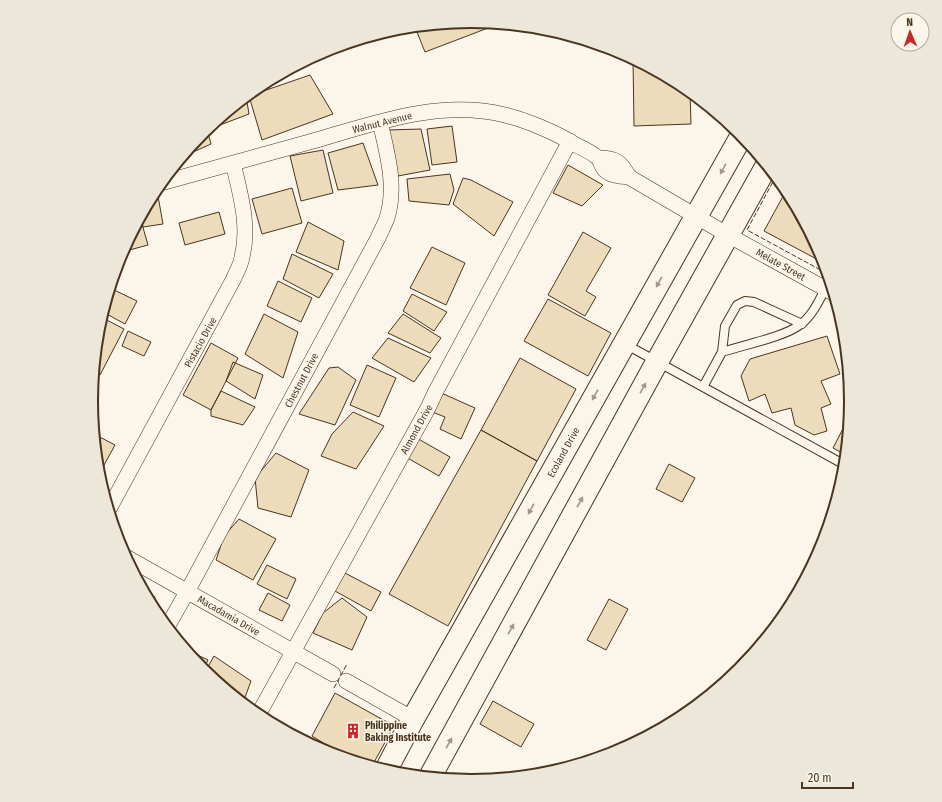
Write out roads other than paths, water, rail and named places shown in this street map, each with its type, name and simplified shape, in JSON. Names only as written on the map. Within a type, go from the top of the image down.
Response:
[{"type":"main road","name":"Ecoland Drive","points":[[389,765],[413,719],[739,141]]},
{"type":"main road","points":[[433,772],[657,362],[764,170]]},
{"type":"street","name":"Walnut Avenue","points":[[171,180],[380,122],[446,109],[473,110],[506,115],[537,126],[570,141],[599,158],[604,169],[616,176],[629,177],[696,216]]},
{"type":"street","name":"Chestnut Drive","points":[[170,621],[188,592],[374,245],[387,218],[391,199],[391,180],[380,122]]},
{"type":"street","name":"Almond Drive","points":[[261,709],[427,410],[570,141]]},
{"type":"street","name":"Pistacio Drive","points":[[112,503],[233,280],[242,258],[246,235],[240,194],[233,163]]},
{"type":"street","name":"Melate Street","points":[[696,216],[827,290]]},
{"type":"street","name":"Macadamia Drive","points":[[134,561],[332,674]]},
{"type":"street","points":[[346,681],[413,719]]},
{"type":"lane","points":[[722,352],[789,332],[802,324],[811,315],[828,293]]},
{"type":"lane","points":[[703,387],[722,352],[725,326],[738,305],[745,301],[754,302],[802,324]]},
{"type":"lane","points":[[624,343],[839,462]]},
{"type":"place","name":"Philippine Baking Institute","points":[[353,731]]}]
